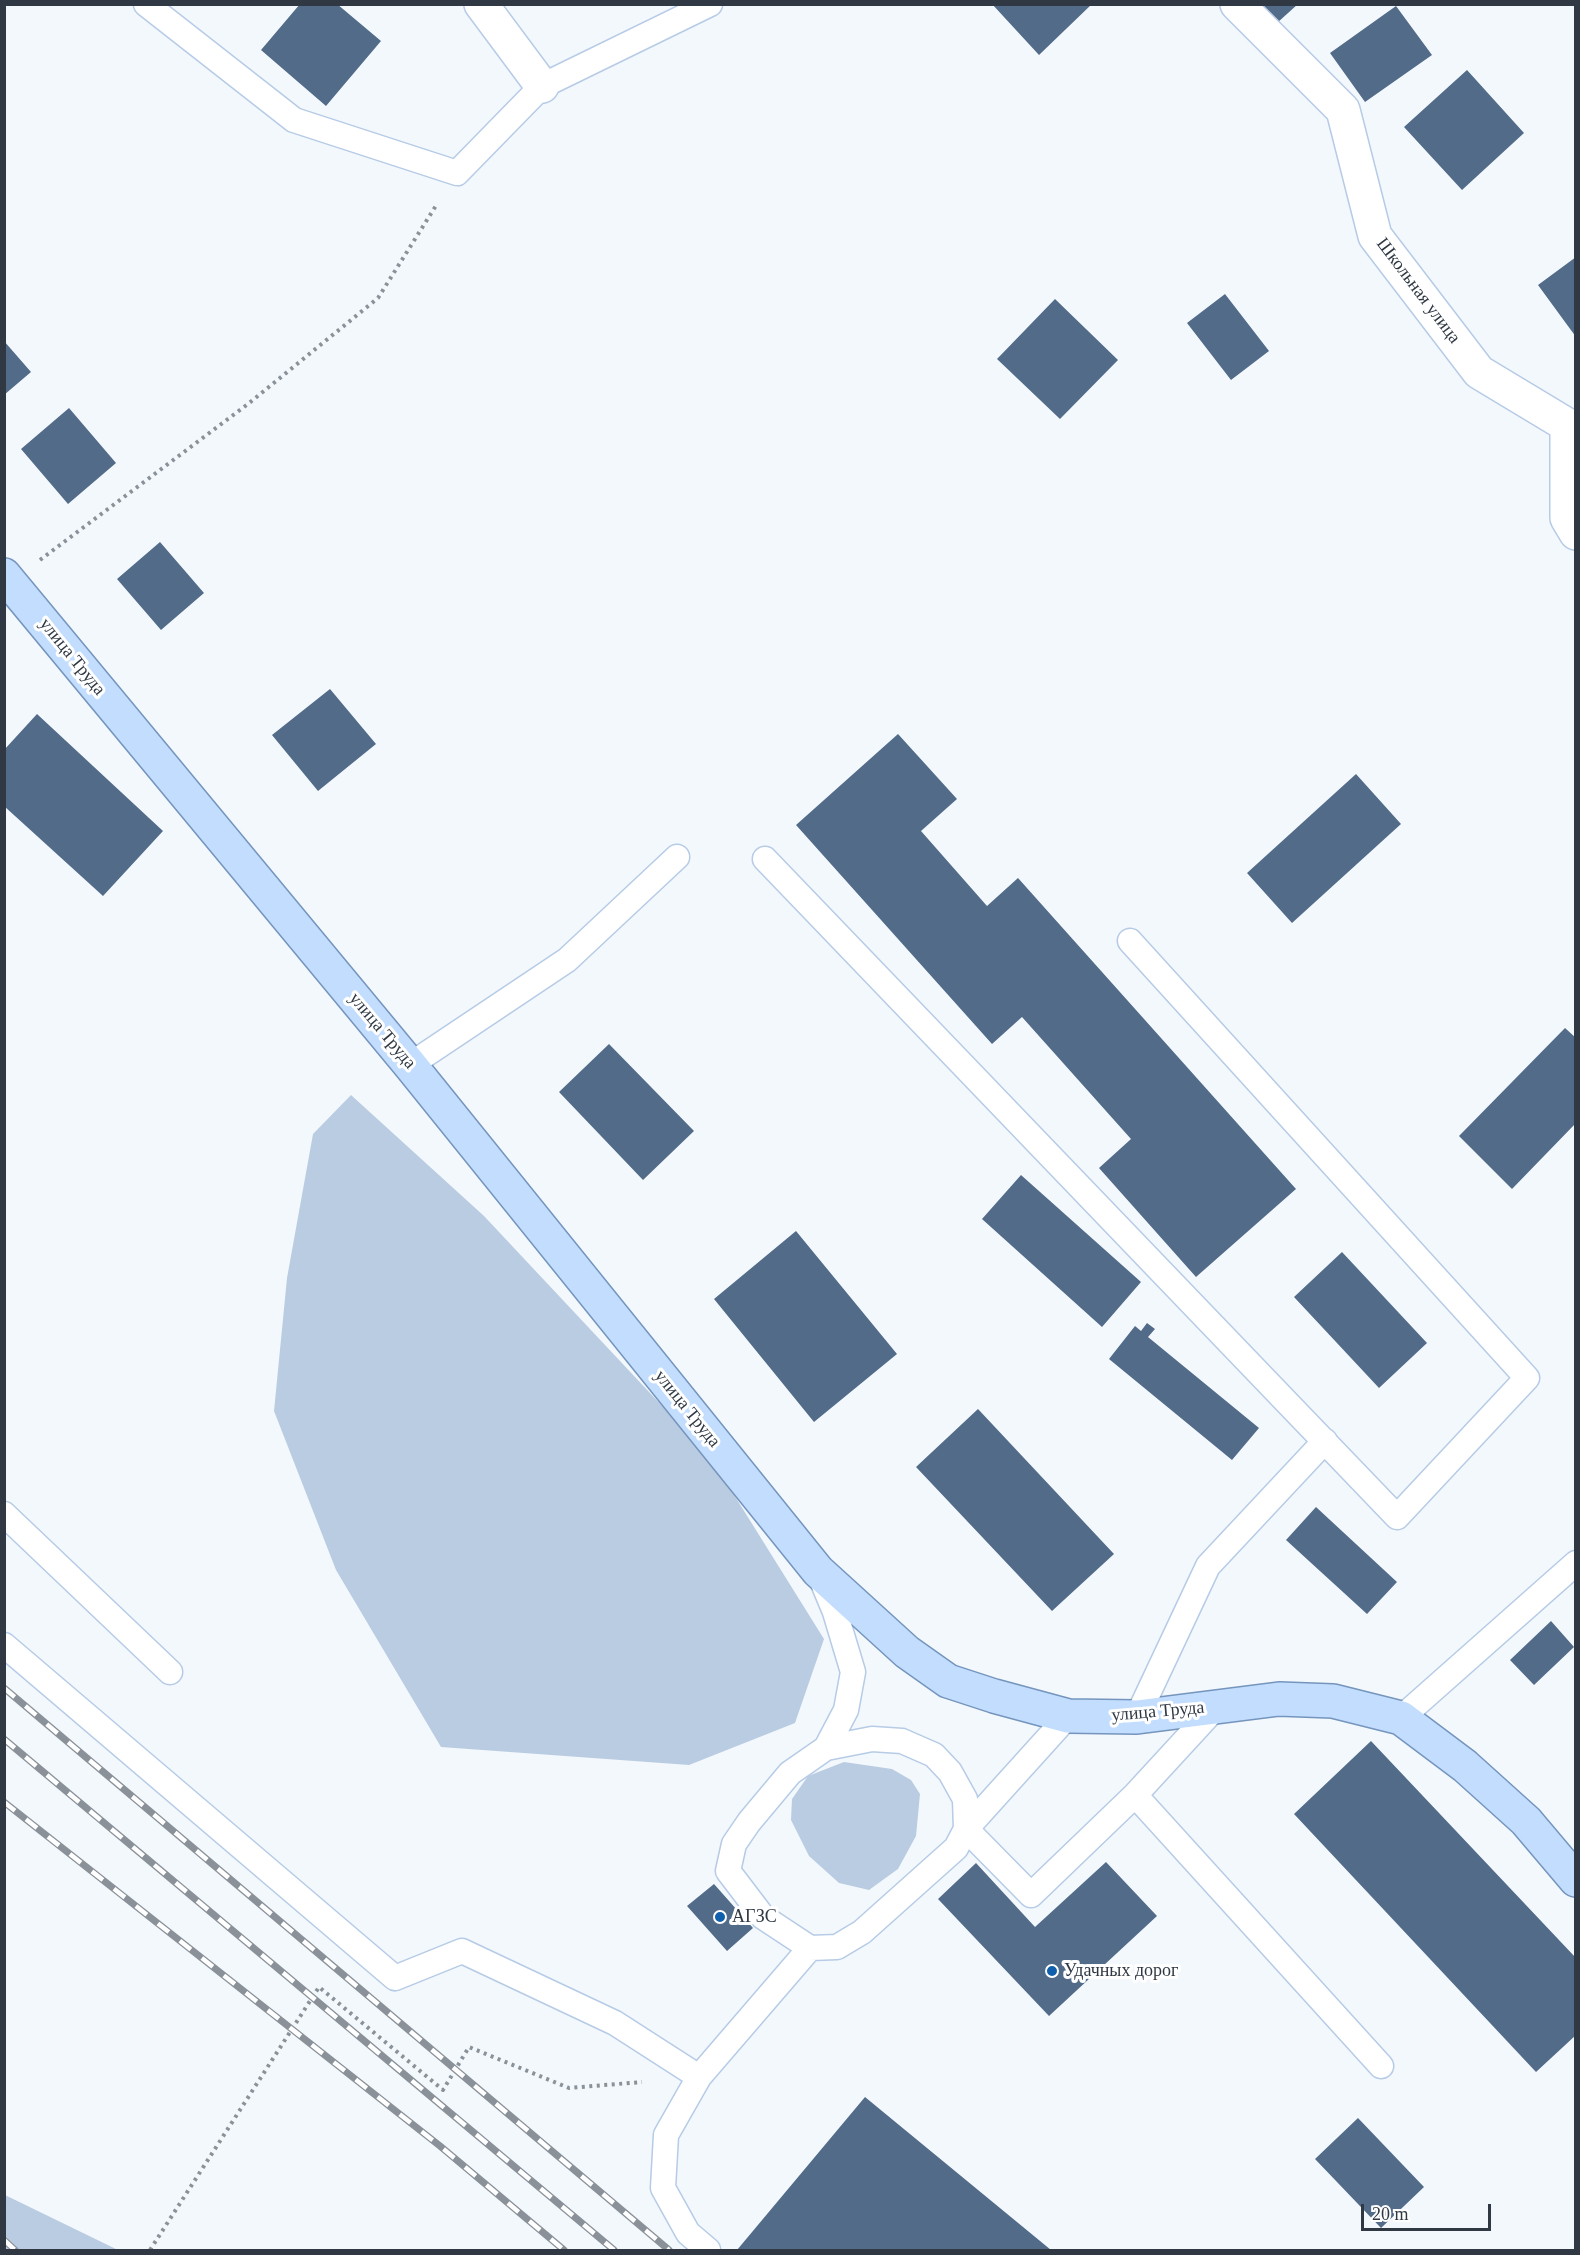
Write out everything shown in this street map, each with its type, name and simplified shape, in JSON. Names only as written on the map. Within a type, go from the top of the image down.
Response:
[{"type":"main road","name":"улица Труда","points":[[8,578],[410,1065],[818,1571],[908,1652],[948,1681],[1068,1716],[1137,1718],[1279,1699],[1333,1701],[1401,1718],[1465,1766],[1526,1821],[1575,1880]]},
{"type":"street","points":[[482,4],[542,86]]},
{"type":"street","name":"Школьная улица","points":[[1238,4],[1343,110],[1375,236],[1479,372],[1573,426]]},
{"type":"street","points":[[1573,426],[1567,518],[1575,533]]},
{"type":"lane","points":[[147,4],[294,120],[458,173],[542,86],[710,4]]},
{"type":"lane","points":[[410,1065],[567,960],[677,857]]},
{"type":"lane","points":[[765,859],[1397,1517],[1527,1378],[1130,940]]},
{"type":"lane","points":[[1137,1718],[1208,1566],[1324,1441]]},
{"type":"lane","points":[[4,1514],[170,1672]]},
{"type":"lane","points":[[1401,1718],[1575,1563]]},
{"type":"lane","points":[[818,1571],[835,1612],[853,1672],[846,1710],[826,1748]]},
{"type":"lane","points":[[4,1645],[395,1978],[462,1951],[615,2023],[699,2077]]},
{"type":"lane","points":[[1068,1716],[966,1829],[956,1848],[862,1932],[837,1947],[810,1947],[763,1917],[728,1872],[734,1844],[749,1822],[790,1773],[826,1748],[872,1739],[892,1740],[902,1741],[934,1755],[950,1773],[965,1799],[966,1829],[1031,1895],[1135,1795],[1216,1707]]},
{"type":"lane","points":[[1135,1795],[1381,2066]]},
{"type":"lane","points":[[708,2250],[688,2234],[663,2188],[666,2135],[699,2077],[810,1947]]},
{"type":"path","points":[[8,578],[248,404],[378,298],[458,173]]},
{"type":"path","points":[[150,2250],[319,1987],[443,2090],[469,2047],[569,2088],[699,2077]]},
{"type":"shaded area","points":[[351,1095],[484,1216],[711,1458],[824,1639],[795,1723],[689,1765],[441,1747],[336,1570],[274,1411],[287,1278],[313,1134]]},
{"type":"shaded area","points":[[844,1762],[892,1769],[911,1780],[920,1794],[916,1836],[898,1869],[869,1890],[839,1883],[809,1856],[791,1820],[792,1799],[808,1776]]},
{"type":"shaded area","points":[[5,2195],[118,2250],[5,2250]]},
{"type":"building","points":[[300,4],[337,4],[381,41],[326,106],[261,50]]},
{"type":"building","points":[[992,4],[1092,4],[1039,55]]},
{"type":"building","points":[[1261,4],[1298,4],[1277,23]]},
{"type":"building","points":[[1396,6],[1432,55],[1365,102],[1330,53]]},
{"type":"building","points":[[1467,70],[1524,133],[1462,190],[1404,127]]},
{"type":"building","points":[[1576,257],[1576,337],[1538,285]]},
{"type":"building","points":[[1225,294],[1269,351],[1231,380],[1187,323]]},
{"type":"building","points":[[1055,299],[1118,360],[1060,419],[997,359]]},
{"type":"building","points":[[4,341],[31,372],[4,395]]},
{"type":"building","points":[[69,408],[116,463],[68,504],[21,449]]},
{"type":"building","points":[[160,542],[204,593],[161,630],[117,579]]},
{"type":"building","points":[[330,689],[376,744],[318,791],[272,735]]},
{"type":"building","points":[[37,714],[163,831],[103,896],[4,806],[4,750]]},
{"type":"building","points":[[898,734],[957,799],[921,831],[987,906],[1018,878],[1296,1189],[1196,1277],[1099,1168],[1131,1139],[1022,1017],[992,1044],[796,825]]},
{"type":"building","points":[[1356,774],[1401,824],[1292,923],[1247,873]]},
{"type":"building","points":[[1565,1028],[1576,1038],[1576,1123],[1512,1189],[1459,1136]]},
{"type":"building","points":[[609,1044],[694,1131],[643,1180],[559,1092]]},
{"type":"building","points":[[1021,1175],[1141,1282],[1102,1327],[982,1219]]},
{"type":"building","points":[[796,1231],[897,1354],[814,1422],[714,1299]]},
{"type":"building","points":[[1342,1252],[1427,1343],[1379,1388],[1294,1297]]},
{"type":"building","points":[[1147,1323],[1155,1329],[1148,1337],[1259,1428],[1232,1460],[1109,1359],[1135,1326],[1141,1331]]},
{"type":"building","points":[[978,1409],[1114,1554],[1052,1611],[916,1467]]},
{"type":"building","points":[[1316,1507],[1397,1582],[1367,1614],[1286,1540]]},
{"type":"building","points":[[1551,1621],[1574,1647],[1534,1685],[1510,1660]]},
{"type":"building","points":[[1371,1741],[1576,1958],[1576,2035],[1536,2072],[1294,1814]]},
{"type":"building","name":"Удачных дорог","points":[[1106,1862],[1157,1916],[1049,2016],[938,1899],[976,1863],[1035,1927]]},
{"type":"building","name":"АГЗС","points":[[714,1884],[753,1928],[727,1951],[687,1906]]},
{"type":"building","points":[[865,2097],[1051,2250],[737,2250]]},
{"type":"building","points":[[1358,2118],[1424,2187],[1381,2228],[1315,2159]]},
{"type":"railway","points":[[4,1688],[669,2250]]},
{"type":"railway","points":[[4,1739],[614,2250]]},
{"type":"railway","points":[[4,1802],[440,2146],[564,2250]]},
{"type":"railway","points":[[4,2240],[15,2250]]},
{"type":"place","name":"АГЗС","points":[[720,1917]]},
{"type":"place","name":"Удачных дорог","points":[[1052,1971]]}]
